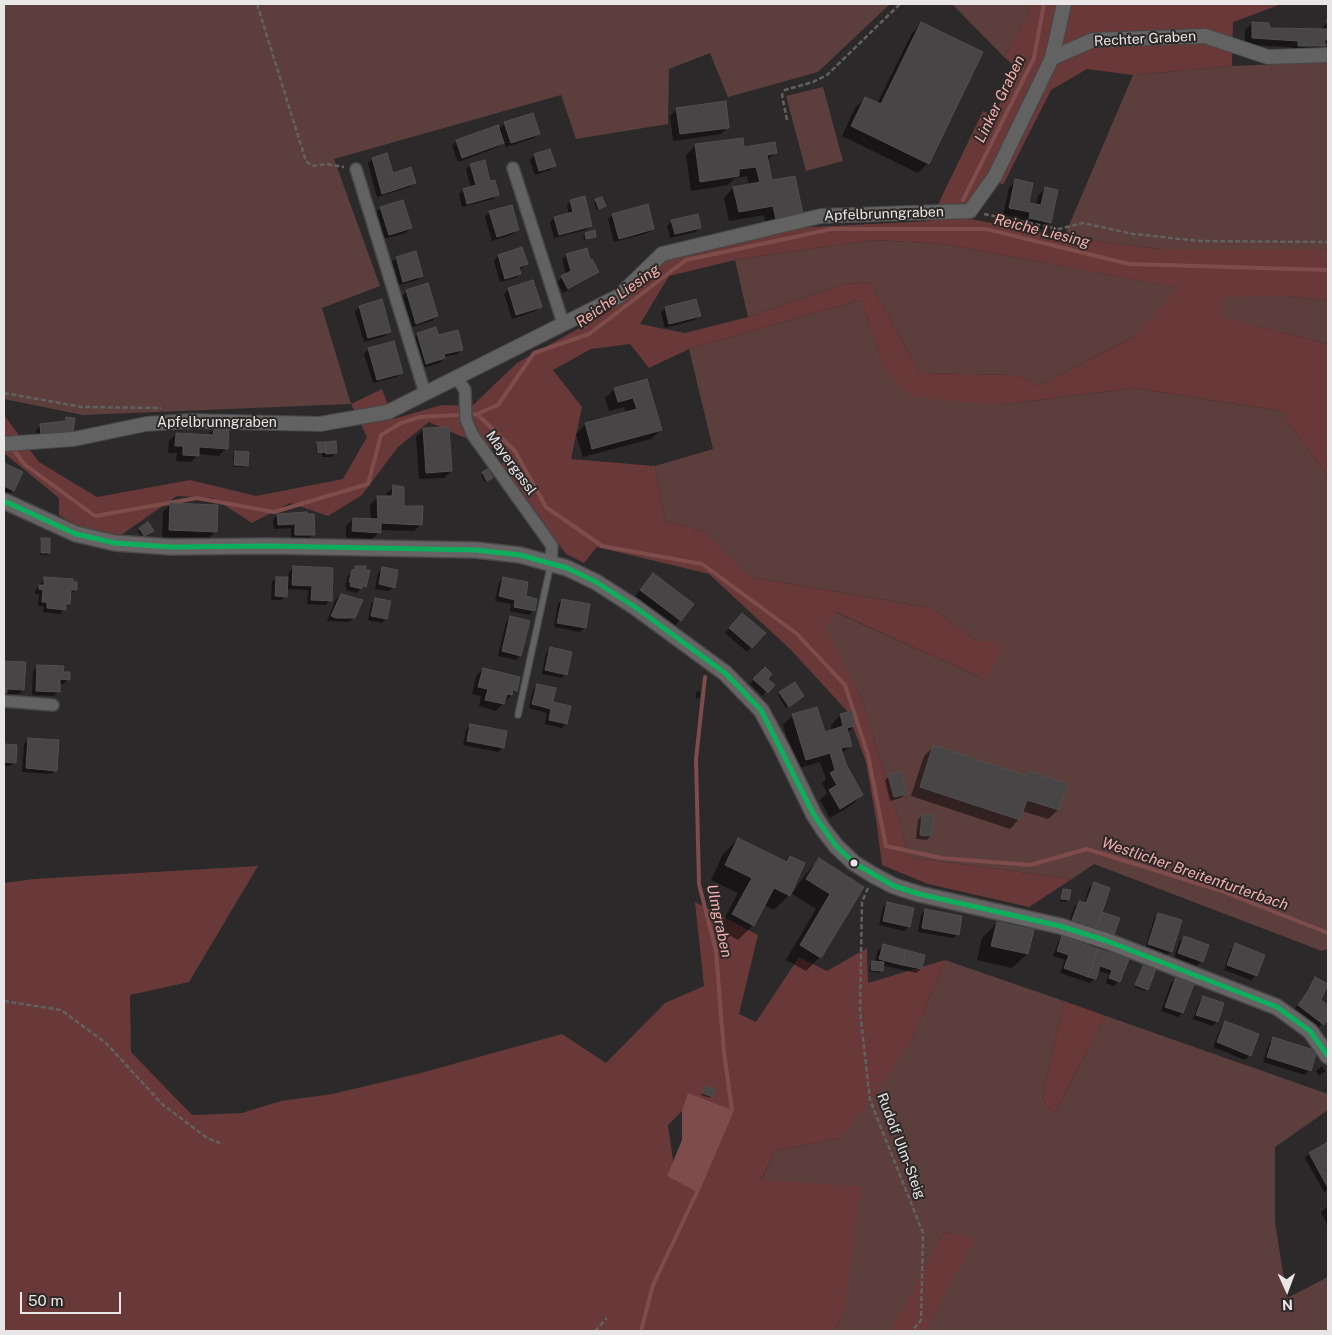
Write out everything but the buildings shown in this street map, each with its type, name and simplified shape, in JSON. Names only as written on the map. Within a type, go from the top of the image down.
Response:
[{"type":"main road","points":[[4,501],[76,534],[115,543],[171,547],[452,548],[500,552],[551,562],[582,575],[635,606],[725,674],[761,710],[782,746],[814,815],[836,846],[854,863],[894,886],[919,894],[1035,920],[1107,941],[1277,1007],[1310,1031],[1328,1056]]},
{"type":"street","points":[[970,211],[995,176],[1052,58],[1064,4]]},
{"type":"street","name":"Rechter Graben","points":[[1052,58],[1093,40],[1205,36],[1268,57],[1328,55]]},
{"type":"street","points":[[513,168],[563,323]]},
{"type":"street","points":[[356,169],[426,393]]},
{"type":"street","name":"Apfelbrunngraben","points":[[4,444],[74,439],[146,424],[189,420],[320,424],[388,412],[619,296],[656,259],[670,251],[821,216],[970,211]]},
{"type":"street","name":"Mayergassl","points":[[456,377],[465,390],[466,419],[472,434],[552,546],[551,562]]},
{"type":"street","points":[[4,700],[53,705]]},
{"type":"lane","points":[[518,715],[551,562]]},
{"type":"path","points":[[257,4],[306,161],[312,166],[326,164],[356,169]]},
{"type":"path","points":[[786,120],[782,95],[785,90],[812,82],[827,75],[900,4]]},
{"type":"path","points":[[970,211],[1059,229],[1083,223],[1133,234],[1200,241],[1328,242]]},
{"type":"path","points":[[4,393],[82,407],[163,408]]},
{"type":"path","name":"Rudolf Ulm-Steig","points":[[873,875],[862,902],[860,1011],[870,1100],[923,1233],[921,1320],[912,1331]]},
{"type":"path","points":[[4,1001],[61,1010],[106,1043],[162,1104],[207,1138],[220,1143]]},
{"type":"path","points":[[595,1331],[607,1318]]},
{"type":"shaded area","points":[[4,4],[890,4],[818,72],[728,97],[710,53],[669,69],[668,124],[576,139],[561,95],[334,159],[380,286],[322,308],[351,404],[83,415],[4,399]]},
{"type":"shaded area","points":[[952,4],[1033,4],[1004,57]]},
{"type":"shaded area","points":[[1033,4],[1282,4],[1233,22],[1232,66],[1133,75],[1087,69],[1051,90],[1003,185],[987,175],[971,219],[1064,237],[1159,249],[1328,250],[1328,301],[1284,296],[1221,297],[1222,317],[1328,344],[1328,476],[1280,411],[1135,388],[997,405],[911,397],[885,370],[861,300],[689,349],[649,368],[630,344],[591,349],[553,370],[582,407],[571,459],[655,466],[665,521],[704,531],[750,577],[932,608],[976,640],[1005,644],[986,680],[836,612],[826,628],[861,697],[904,837],[908,857],[1072,879],[1029,907],[928,884],[882,865],[866,762],[847,711],[790,649],[709,574],[597,547],[584,563],[566,554],[502,468],[503,452],[429,422],[398,447],[362,495],[328,516],[290,503],[252,523],[213,498],[177,496],[121,535],[85,531],[59,515],[59,498],[4,453],[4,415],[39,462],[97,497],[190,480],[256,496],[343,479],[367,437],[351,404],[382,389],[393,419],[442,405],[472,406],[517,363],[608,312],[665,258],[792,228],[930,221],[983,111],[993,116],[1018,69],[1004,57]],"holes":[[[874,240],[944,244],[1178,288],[1133,337],[1039,386],[1017,375],[920,373],[870,282],[846,284],[748,317],[685,333],[640,324],[669,276],[735,260]]]},
{"type":"shaded area","points":[[1328,62],[1328,250],[1159,249],[1064,237],[1133,75],[1232,66]]},
{"type":"shaded area","points":[[823,87],[843,161],[806,171],[786,96]]},
{"type":"shaded area","points":[[874,240],[944,244],[1179,288],[1133,337],[1039,386],[1017,375],[920,373],[870,282],[846,284],[748,317],[735,260]]},
{"type":"shaded area","points":[[1221,296],[1284,296],[1328,301],[1328,344],[1221,317]]},
{"type":"shaded area","points":[[861,300],[885,370],[997,405],[1135,388],[1280,411],[1328,476],[1328,949],[1322,951],[1094,864],[1072,879],[908,857],[904,837],[861,697],[825,628],[835,612],[986,680],[976,640],[932,608],[750,577],[704,531],[665,521],[655,466],[713,449],[689,349]]},
{"type":"shaded area","points":[[258,866],[189,982],[130,995],[131,1052],[192,1115],[242,1113],[281,1101],[332,1094],[417,1074],[562,1034],[606,1063],[665,1003],[704,986],[695,902],[758,935],[739,1014],[756,1022],[799,957],[827,971],[867,948],[868,983],[945,960],[912,1040],[841,1138],[775,1151],[761,1180],[861,1186],[844,1314],[834,1331],[4,1331],[4,883],[34,879]],"holes":[[[682,1111],[697,1191],[676,1181],[668,1125]]]},
{"type":"shaded area","points":[[945,960],[1064,1001],[1042,1099],[1054,1114],[1106,1016],[1328,1094],[1328,1110],[1275,1147],[1275,1222],[1287,1298],[1328,1277],[1328,1331],[925,1331],[975,1239],[944,1232],[891,1331],[834,1331],[844,1314],[761,1181],[775,1151],[841,1138],[912,1040]]},
{"type":"shaded area","points":[[1064,1001],[1106,1016],[1054,1114],[1042,1099]]},
{"type":"shaded area","points":[[688,1093],[732,1110],[697,1192],[667,1176],[682,1140],[682,1111]]},
{"type":"shaded area","points":[[944,1232],[976,1238],[925,1331],[890,1331]]},
{"type":"waterway","name":"Linker Graben","points":[[963,200],[1034,58],[1044,4]]},
{"type":"waterway","name":"Reiche Liesing","points":[[14,450],[24,464],[95,516],[197,498],[274,512],[368,484],[381,435],[401,423],[420,417],[477,414],[498,405],[534,353],[589,334],[686,260],[832,229],[986,229],[1129,264],[1328,270]]},
{"type":"waterway","name":"Westlicher Breitenfurterbach","points":[[477,414],[515,451],[546,507],[602,546],[702,564],[796,633],[845,685],[868,755],[886,846],[941,858],[1030,865],[1087,849],[1219,890],[1328,933]]},
{"type":"waterway","name":"Ulmgraben","points":[[641,1331],[653,1285],[697,1192],[732,1110],[724,1052],[716,951],[699,884],[696,759],[705,677]]},
{"type":"transit line","points":[[4,501],[76,534],[115,543],[171,547],[269,546],[476,550],[520,555],[567,568],[596,582],[635,607],[725,673],[761,710],[814,815],[836,846],[854,863],[894,886],[919,894],[1060,926],[1107,941],[1277,1007],[1310,1031],[1328,1056]]}]
